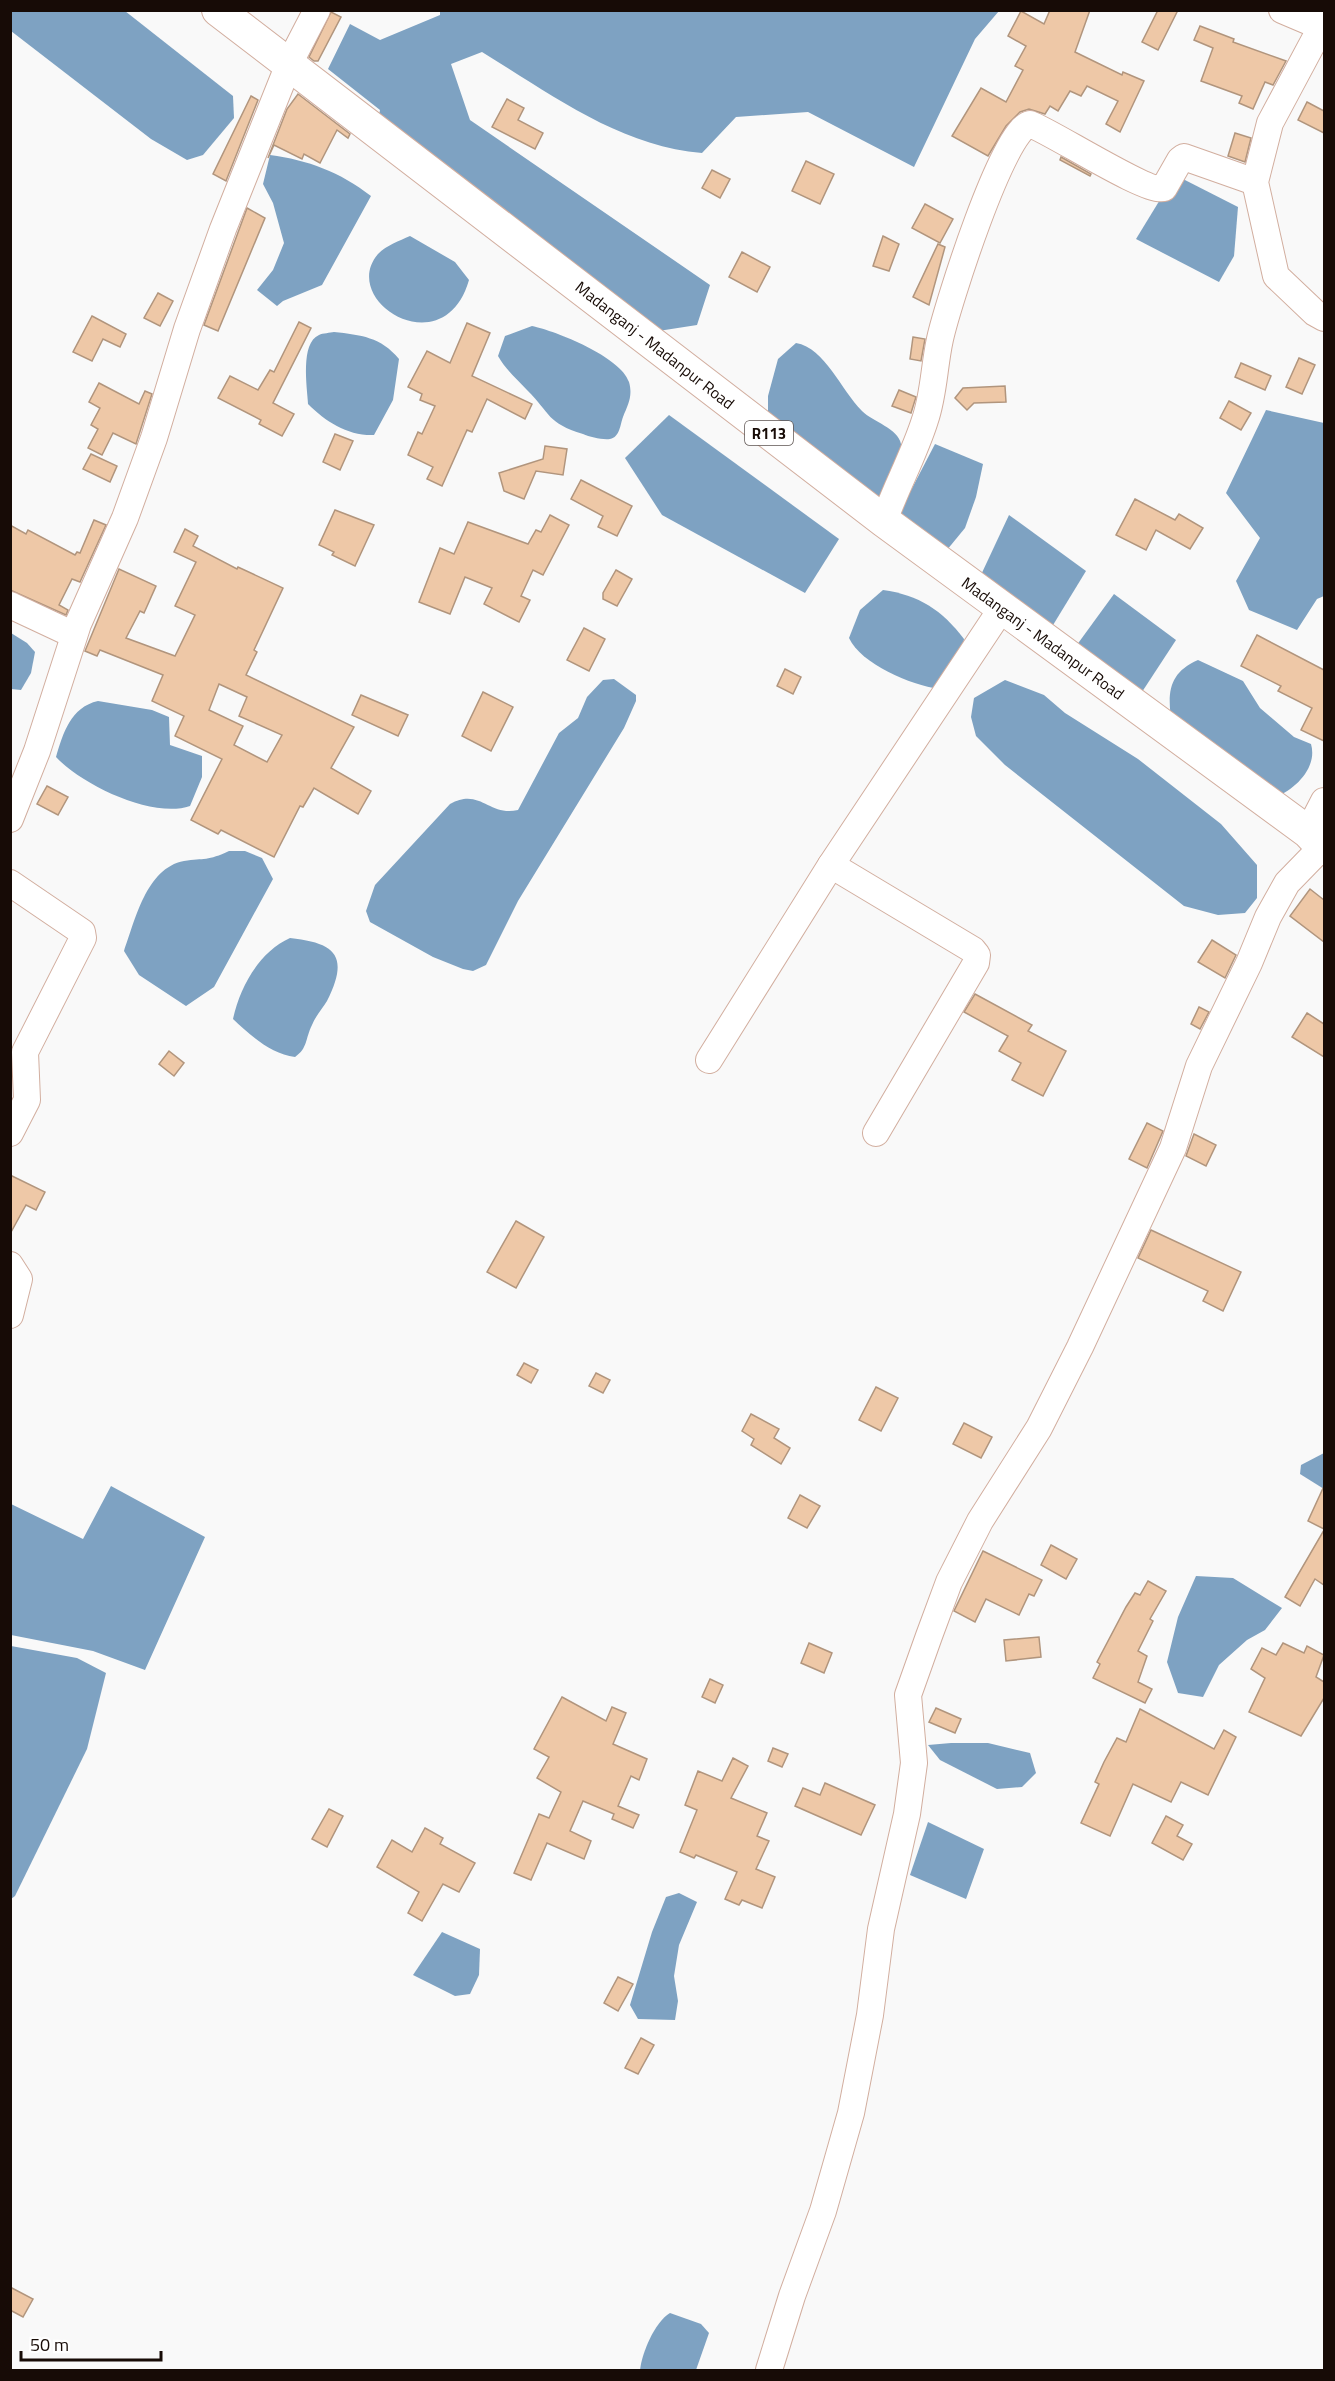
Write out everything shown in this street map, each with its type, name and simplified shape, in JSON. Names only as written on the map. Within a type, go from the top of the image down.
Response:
[{"type":"main road","name":"Madanganj - Madanpur Road","points":[[218,10],[884,521],[1318,842]]},
{"type":"street","points":[[10,819],[37,750],[74,635],[125,518],[154,438],[187,329],[215,251],[289,64],[317,10]]},
{"type":"street","points":[[1282,10],[1323,25],[1270,123],[1256,182],[1276,276],[1315,314],[1324,318]]},
{"type":"street","points":[[884,521],[932,399],[940,339],[962,264],[996,175],[1021,128],[1030,124],[1047,131],[1135,181],[1157,189],[1164,188],[1184,157],[1256,182]]},
{"type":"street","points":[[10,605],[74,635]]},
{"type":"street","points":[[709,1060],[831,865],[1002,608]]},
{"type":"street","points":[[769,2370],[792,2296],[823,2211],[851,2113],[870,2015],[881,1929],[907,1814],[914,1763],[908,1695],[949,1582],[980,1521],[1038,1428],[1080,1347],[1173,1148],[1199,1066],[1249,963],[1268,917],[1287,883],[1318,842],[1324,801]]},
{"type":"street","points":[[831,865],[973,950],[977,955],[976,963],[876,1133]]},
{"type":"street","points":[[10,883],[82,933],[83,938],[25,1052],[27,1100],[10,1133]]},
{"type":"street","points":[[10,1265],[19,1279],[10,1315]]},
{"type":"water","points":[[10,11],[125,11],[233,96],[234,118],[203,155],[187,160],[151,139],[11,31]]},
{"type":"water","points":[[440,11],[999,11],[975,39],[914,167],[808,112],[736,117],[702,153],[672,148],[642,140],[587,116],[482,52],[451,64],[470,120],[710,285],[697,325],[652,332],[377,126],[380,110],[328,69],[350,24],[380,40],[440,15]]},
{"type":"water","points":[[270,155],[323,168],[371,196],[322,285],[283,301],[277,306],[257,290],[273,270],[284,243],[273,203],[263,184]]},
{"type":"water","points":[[1181,178],[1238,207],[1234,256],[1219,282],[1136,239],[1169,185]]},
{"type":"water","points":[[410,236],[455,262],[469,280],[456,306],[439,319],[419,322],[399,317],[383,306],[372,290],[369,272],[378,254]]},
{"type":"water","points":[[532,326],[556,333],[587,347],[614,363],[624,373],[629,382],[630,396],[616,436],[603,439],[562,426],[504,366],[498,356],[505,336]]},
{"type":"water","points":[[334,332],[370,338],[385,346],[399,359],[393,400],[374,435],[355,433],[338,427],[308,404],[306,366],[309,347],[319,335]]},
{"type":"water","points":[[796,343],[816,353],[862,411],[890,429],[899,438],[902,451],[899,466],[892,481],[878,498],[768,421],[768,396],[778,359]]},
{"type":"water","points":[[1266,410],[1324,423],[1324,596],[1317,599],[1297,630],[1249,610],[1236,581],[1260,538],[1226,493]]},
{"type":"water","points":[[669,415],[839,539],[805,593],[662,515],[625,458]]},
{"type":"water","points":[[935,444],[983,464],[976,497],[965,528],[942,556],[896,519]]},
{"type":"water","points":[[1009,515],[1086,571],[1050,630],[980,577]]},
{"type":"water","points":[[883,590],[908,596],[929,606],[947,620],[964,639],[961,664],[939,689],[901,678],[875,665],[855,647],[849,638],[860,610]]},
{"type":"water","points":[[1114,594],[1176,640],[1140,695],[1071,653]]},
{"type":"water","points":[[11,633],[27,643],[35,652],[31,673],[21,690],[11,689]]},
{"type":"water","points":[[1198,660],[1243,681],[1260,708],[1294,737],[1311,744],[1311,762],[1308,770],[1289,790],[1273,798],[1172,724],[1170,694],[1175,678],[1188,665]]},
{"type":"water","points":[[614,679],[636,695],[636,701],[624,728],[518,901],[486,965],[473,971],[463,969],[433,957],[370,922],[366,911],[375,885],[450,804],[469,799],[477,800],[499,810],[518,810],[559,733],[578,718],[587,697],[603,680]]},
{"type":"water","points":[[1005,680],[1044,695],[1065,713],[1138,759],[1221,824],[1257,865],[1257,898],[1245,913],[1218,915],[1184,906],[1005,765],[976,736],[971,717],[974,698]]},
{"type":"water","points":[[98,701],[152,710],[169,717],[170,745],[202,756],[202,777],[190,806],[175,809],[138,804],[100,788],[68,768],[56,757],[65,730],[75,715],[89,704]]},
{"type":"water","points":[[229,851],[245,851],[262,858],[273,879],[214,987],[186,1006],[139,975],[124,951],[144,897],[160,874],[184,861],[211,858]]},
{"type":"water","points":[[290,938],[319,944],[334,955],[337,963],[334,986],[313,1022],[304,1047],[295,1057],[270,1048],[254,1038],[233,1019],[240,995],[252,972],[269,952]]},
{"type":"water","points":[[1324,1453],[1324,1489],[1300,1474],[1301,1465]]},
{"type":"water","points":[[111,1486],[205,1537],[145,1670],[93,1651],[11,1635],[11,1504],[83,1539]]},
{"type":"water","points":[[1196,1576],[1233,1578],[1282,1608],[1265,1630],[1247,1640],[1219,1665],[1203,1697],[1178,1693],[1167,1662],[1178,1617]]},
{"type":"water","points":[[11,1646],[77,1658],[106,1673],[87,1749],[15,1896],[11,1899]]},
{"type":"water","points":[[988,1743],[1030,1753],[1036,1773],[1022,1787],[997,1789],[940,1760],[928,1745]]},
{"type":"water","points":[[928,1822],[984,1849],[966,1899],[910,1875]]},
{"type":"water","points":[[679,1893],[697,1902],[679,1945],[674,1976],[678,2001],[675,2020],[638,2019],[630,2005],[652,1932],[666,1897]]},
{"type":"water","points":[[442,1932],[480,1949],[479,1975],[470,1994],[455,1996],[413,1975]]},
{"type":"water","points":[[670,2313],[701,2324],[709,2333],[696,2370],[640,2370],[650,2339],[659,2324]]},
{"type":"building","points":[[1050,10],[1090,10],[1075,52],[1122,75],[1123,72],[1144,81],[1120,132],[1106,124],[1118,101],[1087,86],[1081,96],[1070,91],[1058,111],[1050,106],[1045,114],[1029,109],[1020,112],[1006,126],[988,156],[952,136],[981,88],[1006,102],[1023,70],[1015,66],[1026,46],[1008,36],[1021,11],[1044,24]]},
{"type":"building","points":[[1158,10],[1178,10],[1158,50],[1142,42]]},
{"type":"building","points":[[331,12],[341,17],[318,61],[314,61],[309,57]]},
{"type":"building","points":[[1200,26],[1234,39],[1233,42],[1286,61],[1273,85],[1265,82],[1253,109],[1239,103],[1242,96],[1201,81],[1213,48],[1194,40]]},
{"type":"building","points":[[298,94],[350,134],[348,138],[337,130],[320,163],[304,154],[302,159],[274,145],[268,158],[287,109]]},
{"type":"building","points":[[251,96],[258,100],[226,181],[213,174]]},
{"type":"building","points":[[507,99],[524,108],[518,120],[543,133],[535,149],[492,127]]},
{"type":"building","points":[[1307,102],[1324,111],[1324,133],[1298,120]]},
{"type":"building","points":[[1235,133],[1251,138],[1245,162],[1228,156]]},
{"type":"building","points":[[1061,157],[1091,174],[1090,176],[1060,160]]},
{"type":"building","points":[[806,161],[834,174],[820,204],[792,191]]},
{"type":"building","points":[[712,170],[730,179],[720,198],[702,188]]},
{"type":"building","points":[[925,204],[953,219],[940,243],[912,228]]},
{"type":"building","points":[[247,208],[265,218],[218,331],[204,325]]},
{"type":"building","points":[[883,236],[899,244],[889,271],[873,266]]},
{"type":"building","points":[[938,244],[945,247],[929,305],[913,297]]},
{"type":"building","points":[[742,252],[770,267],[757,292],[729,277]]},
{"type":"building","points":[[158,293],[173,301],[160,326],[144,318]]},
{"type":"building","points":[[92,316],[126,334],[120,347],[103,339],[92,361],[73,352]]},
{"type":"building","points":[[299,322],[311,328],[273,403],[294,414],[282,436],[259,424],[261,420],[218,398],[230,376],[258,390],[270,370],[274,372]]},
{"type":"building","points":[[467,323],[490,333],[472,376],[532,404],[525,419],[487,399],[472,432],[467,430],[442,486],[427,479],[433,467],[408,455],[418,432],[422,434],[435,406],[420,400],[422,394],[408,387],[427,351],[450,363]]},
{"type":"building","points":[[913,337],[925,339],[921,361],[910,359]]},
{"type":"building","points":[[1299,358],[1315,365],[1302,394],[1286,387]]},
{"type":"building","points":[[1241,363],[1271,376],[1265,390],[1235,377]]},
{"type":"building","points":[[99,383],[139,404],[145,391],[152,394],[136,444],[113,433],[102,455],[88,448],[98,429],[91,425],[100,408],[89,402]]},
{"type":"building","points":[[1005,386],[1006,402],[974,403],[967,410],[955,398],[963,388]]},
{"type":"building","points":[[899,390],[916,397],[911,413],[892,406]]},
{"type":"building","points":[[1229,401],[1251,413],[1241,430],[1220,418]]},
{"type":"building","points":[[335,434],[353,441],[340,470],[323,462]]},
{"type":"building","points":[[545,446],[567,449],[563,475],[536,471],[524,499],[504,491],[499,473],[543,459]]},
{"type":"building","points":[[91,454],[117,466],[110,482],[83,469]]},
{"type":"building","points":[[581,480],[632,506],[617,536],[598,527],[603,516],[571,499]]},
{"type":"building","points":[[1135,499],[1175,520],[1179,514],[1203,528],[1190,549],[1156,530],[1146,550],[1116,535]]},
{"type":"building","points":[[335,510],[374,525],[355,566],[332,555],[334,552],[319,545]]},
{"type":"building","points":[[550,515],[569,525],[543,575],[533,570],[521,596],[530,600],[519,622],[484,604],[492,588],[465,577],[450,614],[419,602],[440,548],[454,554],[468,522],[528,544],[536,530],[541,532]]},
{"type":"building","points":[[94,520],[106,525],[80,582],[72,579],[59,605],[68,610],[66,615],[10,590],[10,525],[26,534],[28,530],[75,555],[77,552],[80,553]]},
{"type":"building","points":[[185,529],[198,536],[193,546],[237,569],[238,567],[283,588],[254,650],[257,652],[246,675],[354,727],[331,768],[371,791],[358,814],[314,788],[303,807],[300,806],[274,857],[221,830],[218,834],[191,820],[222,759],[175,736],[184,716],[152,701],[163,675],[100,650],[97,656],[85,651],[119,569],[156,586],[144,613],[140,611],[126,638],[175,656],[195,615],[175,606],[196,562],[174,552]],"holes":[[[219,684],[247,697],[239,716],[282,735],[267,762],[234,745],[243,726],[209,710]]]},
{"type":"building","points":[[616,570],[632,579],[617,606],[603,599],[603,593]]},
{"type":"building","points":[[584,628],[605,639],[589,671],[567,660]]},
{"type":"building","points":[[1257,635],[1324,670],[1324,741],[1301,730],[1312,708],[1278,691],[1281,686],[1241,666]]},
{"type":"building","points":[[785,669],[801,677],[793,694],[777,686]]},
{"type":"building","points":[[483,692],[513,707],[491,751],[462,736]]},
{"type":"building","points":[[361,695],[408,715],[398,736],[352,715]]},
{"type":"building","points":[[47,786],[68,797],[58,815],[37,804]]},
{"type":"building","points":[[1310,889],[1324,900],[1324,942],[1290,916]]},
{"type":"building","points":[[1212,940],[1236,955],[1225,978],[1198,962]]},
{"type":"building","points":[[975,994],[1032,1025],[1028,1031],[1066,1051],[1043,1096],[1012,1080],[1021,1063],[999,1051],[1008,1036],[964,1012]]},
{"type":"building","points":[[1199,1007],[1209,1012],[1200,1029],[1191,1024]]},
{"type":"building","points":[[1307,1013],[1324,1024],[1324,1057],[1292,1037]]},
{"type":"building","points":[[169,1051],[184,1063],[174,1076],[159,1064]]},
{"type":"building","points":[[1147,1123],[1163,1131],[1147,1168],[1129,1159]]},
{"type":"building","points":[[1194,1134],[1216,1145],[1206,1166],[1186,1156]]},
{"type":"building","points":[[10,1175],[45,1192],[36,1210],[26,1205],[10,1234]]},
{"type":"building","points":[[516,1221],[544,1237],[516,1288],[487,1272]]},
{"type":"building","points":[[1151,1230],[1241,1272],[1223,1311],[1203,1301],[1208,1291],[1138,1258]]},
{"type":"building","points":[[524,1363],[538,1370],[531,1383],[517,1375]]},
{"type":"building","points":[[596,1373],[610,1380],[603,1393],[589,1386]]},
{"type":"building","points":[[876,1387],[898,1398],[881,1431],[859,1420]]},
{"type":"building","points":[[751,1414],[779,1429],[774,1438],[790,1448],[781,1464],[751,1445],[754,1439],[742,1431]]},
{"type":"building","points":[[964,1423],[992,1437],[981,1458],[953,1444]]},
{"type":"building","points":[[1324,1486],[1324,1529],[1308,1521]]},
{"type":"building","points":[[800,1495],[820,1506],[807,1528],[788,1518]]},
{"type":"building","points":[[1324,1530],[1324,1585],[1315,1579],[1300,1606],[1285,1597]]},
{"type":"building","points":[[1051,1545],[1077,1559],[1066,1579],[1041,1565]]},
{"type":"building","points":[[983,1551],[1042,1580],[1034,1596],[1029,1594],[1019,1615],[986,1599],[975,1622],[954,1611]]},
{"type":"building","points":[[1148,1581],[1166,1591],[1150,1619],[1153,1621],[1138,1651],[1147,1656],[1138,1682],[1152,1689],[1145,1703],[1093,1678],[1100,1664],[1097,1662],[1126,1607],[1135,1593],[1140,1595]]},
{"type":"building","points":[[1039,1637],[1041,1657],[1006,1661],[1004,1640]]},
{"type":"building","points":[[809,1643],[832,1653],[824,1673],[801,1663]]},
{"type":"building","points":[[1283,1643],[1304,1653],[1307,1646],[1324,1655],[1316,1677],[1324,1682],[1324,1698],[1301,1736],[1249,1712],[1265,1678],[1251,1669],[1262,1648],[1276,1655]]},
{"type":"building","points":[[710,1679],[723,1685],[715,1703],[702,1697]]},
{"type":"building","points":[[562,1697],[606,1721],[612,1707],[626,1713],[613,1744],[647,1759],[639,1780],[631,1776],[618,1806],[639,1815],[633,1828],[612,1819],[614,1814],[583,1801],[570,1831],[591,1841],[584,1859],[547,1843],[531,1880],[514,1873],[539,1814],[549,1818],[561,1792],[537,1778],[549,1757],[534,1749]]},
{"type":"building","points":[[936,1708],[961,1719],[955,1733],[929,1722]]},
{"type":"building","points":[[1140,1709],[1214,1749],[1224,1730],[1236,1737],[1208,1795],[1181,1782],[1171,1802],[1133,1784],[1110,1836],[1081,1823],[1099,1784],[1095,1782],[1104,1762],[1117,1738],[1126,1742]]},
{"type":"building","points":[[773,1748],[788,1754],[782,1767],[768,1761]]},
{"type":"building","points":[[733,1758],[748,1766],[731,1798],[767,1813],[757,1836],[769,1841],[756,1869],[775,1877],[762,1908],[742,1900],[739,1905],[725,1899],[737,1872],[696,1855],[694,1858],[680,1852],[697,1810],[685,1805],[698,1771],[722,1781]]},
{"type":"building","points":[[825,1783],[875,1805],[861,1835],[795,1806],[803,1788],[820,1795]]},
{"type":"building","points":[[329,1809],[343,1816],[327,1847],[312,1839]]},
{"type":"building","points":[[1166,1816],[1183,1825],[1177,1836],[1192,1844],[1183,1860],[1152,1843]]},
{"type":"building","points":[[425,1828],[443,1838],[440,1844],[475,1863],[459,1892],[443,1884],[422,1921],[408,1913],[419,1892],[377,1867],[392,1840],[412,1852]]},
{"type":"building","points":[[618,1977],[633,1984],[618,2011],[604,2003]]},
{"type":"building","points":[[641,2038],[654,2045],[638,2074],[625,2068]]},
{"type":"building","points":[[10,2287],[33,2299],[23,2317],[10,2310]]}]
